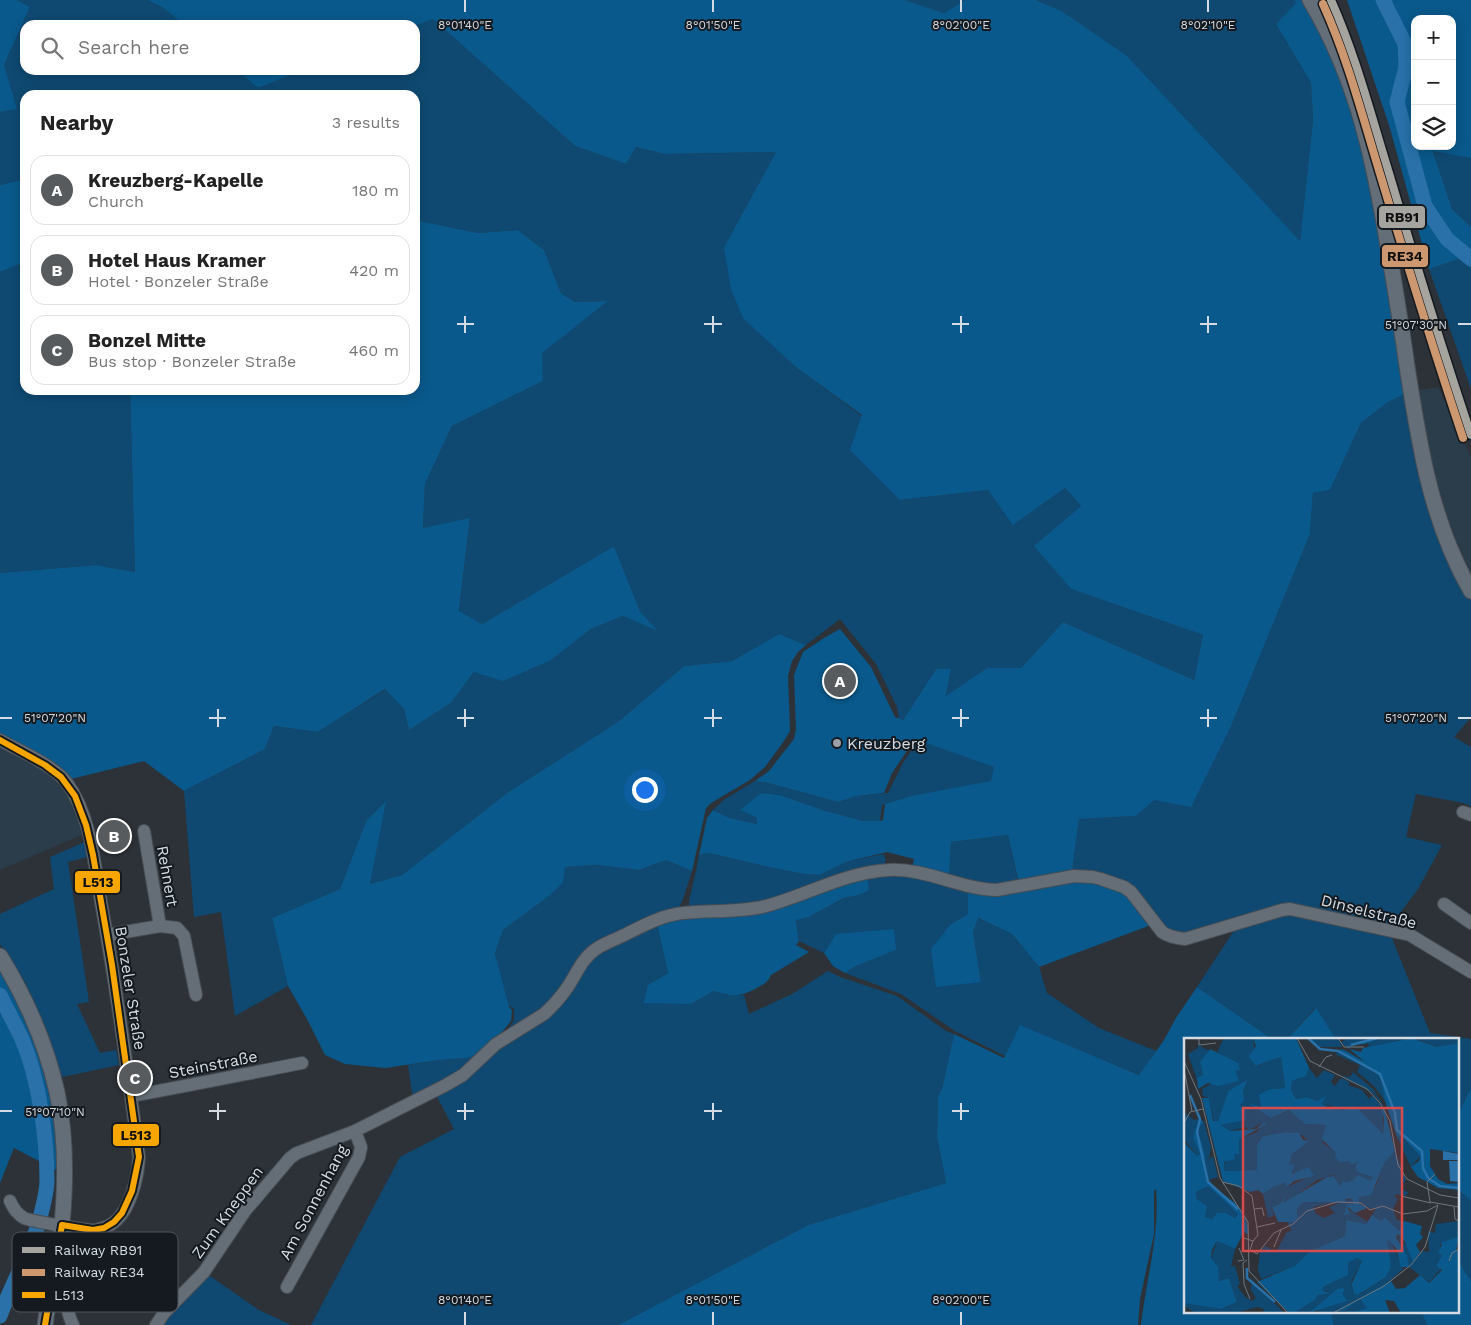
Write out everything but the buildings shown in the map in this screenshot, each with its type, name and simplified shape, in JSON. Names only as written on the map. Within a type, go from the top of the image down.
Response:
[{"type":"main road","points":[[1310,0],[1336,50],[1355,97],[1384,216],[1418,433],[1434,504],[1453,557],[1471,591]]},
{"type":"main road","points":[[0,956],[15,980],[33,1017],[57,1091],[62,1126],[65,1175],[61,1232]]},
{"type":"main road","points":[[45,1325],[47,1312]]},
{"type":"street","name":"Bonzeler Straße","points":[[0,740],[50,769],[66,781],[82,811],[88,833],[106,935],[139,1157],[136,1179],[126,1208],[111,1225],[94,1230]]},
{"type":"street","name":"Rehnert","points":[[144,831],[160,926]]},
{"type":"street","name":"Dinselstraße","points":[[446,1086],[462,1075],[496,1044],[551,1008],[567,988],[584,960],[602,945],[668,916],[684,912],[757,908],[793,898],[837,880],[889,870],[915,872],[989,890],[1074,876],[1093,877],[1108,881],[1131,892],[1162,932],[1185,939],[1290,909],[1403,933],[1415,938],[1471,972]]},
{"type":"street","points":[[1444,904],[1471,923]]},
{"type":"street","points":[[106,935],[160,926],[177,928],[184,936],[196,995]]},
{"type":"street","name":"Steinstraße","points":[[131,1096],[302,1063]]},
{"type":"street","name":"Zum Kneppen","points":[[178,1299],[204,1272],[245,1211],[290,1158],[297,1153],[356,1131],[446,1086]]},
{"type":"street","name":"Am Sonnenhang","points":[[287,1287],[359,1158],[361,1146],[356,1131]]},
{"type":"street","points":[[10,1201],[13,1209],[25,1218],[39,1222],[94,1230]]},
{"type":"street","points":[[68,1312],[73,1325]]},
{"type":"street","name":"Zum Kneppen","points":[[156,1325],[165,1312]]},
{"type":"shaded area","points":[[0,0],[17,0],[30,7],[24,20],[20,20],[20,29],[4,65],[17,109],[0,112]]},
{"type":"shaded area","points":[[17,0],[147,0],[162,7],[178,20],[24,20],[30,7]]},
{"type":"shaded area","points":[[147,0],[905,0],[944,13],[965,0],[1036,0],[1062,11],[1126,55],[1300,241],[1313,120],[1311,83],[1276,24],[1296,3],[1295,0],[1301,0],[1319,28],[1352,95],[1374,189],[1407,393],[1388,402],[1361,423],[1330,490],[1313,493],[1310,534],[1232,724],[1191,807],[1154,800],[1136,816],[1079,819],[1071,880],[1090,879],[1133,895],[1151,925],[1039,967],[1012,934],[978,918],[973,932],[981,982],[936,987],[931,949],[951,924],[968,914],[968,889],[1020,888],[1008,835],[951,842],[949,879],[912,869],[914,859],[887,852],[846,862],[819,875],[773,868],[709,853],[699,855],[707,818],[713,810],[730,818],[757,824],[757,818],[740,810],[761,793],[780,795],[863,821],[880,821],[883,820],[885,804],[911,796],[991,781],[994,767],[915,739],[892,773],[884,793],[857,796],[838,802],[755,781],[769,771],[794,739],[796,729],[794,675],[803,652],[840,629],[871,667],[895,717],[903,720],[936,669],[951,669],[946,696],[987,668],[1021,668],[1063,622],[1194,680],[1203,635],[1071,589],[1034,546],[1081,506],[1065,488],[1013,525],[988,490],[900,500],[850,450],[862,415],[797,368],[743,318],[731,289],[724,247],[776,152],[664,154],[636,147],[626,164],[575,146],[433,19],[420,24],[420,20],[178,20],[162,7]]},
{"type":"shaded area","points":[[905,0],[965,0],[944,13]]},
{"type":"shaded area","points":[[1036,0],[1295,0],[1297,3],[1276,24],[1311,83],[1313,120],[1300,242],[1126,55],[1062,11]]},
{"type":"shaded area","points":[[1347,0],[1471,0],[1471,158],[1433,151],[1452,209],[1471,227],[1471,269],[1459,259],[1429,269],[1389,125]]},
{"type":"shaded area","points":[[433,19],[575,146],[626,164],[636,147],[664,154],[776,152],[724,247],[797,368],[862,416],[900,500],[988,490],[1014,524],[1065,488],[1081,506],[1035,546],[1071,589],[1203,635],[1194,680],[1063,622],[1021,668],[987,668],[946,697],[951,669],[936,669],[903,720],[899,719],[897,707],[876,664],[840,619],[806,645],[779,634],[732,661],[684,666],[619,721],[507,793],[402,875],[370,884],[385,802],[366,821],[340,889],[272,918],[288,986],[235,1016],[221,912],[194,917],[184,791],[265,749],[274,726],[318,732],[386,689],[404,709],[409,730],[451,703],[474,672],[551,660],[591,629],[623,616],[657,630],[640,611],[614,546],[482,624],[459,612],[470,519],[423,528],[425,484],[452,426],[543,381],[541,353],[608,301],[575,302],[561,293],[544,250],[518,230],[478,233],[420,221],[420,90],[20,90],[20,180],[0,185],[0,112],[16,109],[4,65],[20,29],[20,75],[243,75],[258,88],[290,75],[420,75],[420,24]]},
{"type":"shaded area","points":[[243,75],[290,75],[258,88]]},
{"type":"shaded area","points":[[1433,150],[1471,158],[1471,227],[1452,209]]},
{"type":"shaded area","points":[[20,180],[20,264],[0,272],[0,185]]},
{"type":"shaded area","points":[[420,221],[478,233],[518,230],[544,250],[561,293],[575,302],[608,301],[542,353],[543,381],[452,426],[425,484],[423,528],[470,518],[459,611],[482,624],[614,546],[640,611],[658,631],[623,616],[591,629],[551,660],[503,681],[474,672],[451,703],[409,730],[404,709],[385,689],[318,732],[274,726],[265,749],[184,791],[144,761],[71,779],[0,734],[0,573],[96,565],[135,572],[130,395],[420,395]]},
{"type":"shaded area","points":[[1459,259],[1471,269],[1471,389],[1429,269]]},
{"type":"shaded area","points":[[20,264],[20,395],[130,395],[135,572],[96,565],[0,573],[0,272]]},
{"type":"shaded area","points":[[1438,387],[1471,457],[1471,583],[1442,513],[1416,391]]},
{"type":"shaded area","points":[[1407,393],[1420,473],[1437,536],[1471,598],[1471,717],[1454,737],[1471,747],[1471,806],[1416,794],[1406,837],[1442,845],[1418,889],[1394,921],[1392,928],[1295,907],[1175,936],[1072,873],[1079,819],[1136,816],[1232,724],[1310,534],[1313,493],[1330,490],[1361,423],[1388,402]]},
{"type":"shaded area","points":[[779,634],[806,645],[792,661],[788,676],[790,731],[765,767],[750,780],[711,803],[706,808],[692,871],[666,860],[640,870],[597,865],[565,867],[563,882],[548,897],[503,930],[495,953],[509,1007],[512,1010],[511,1021],[478,1057],[385,1068],[345,1064],[325,1055],[288,986],[272,918],[340,889],[366,821],[386,801],[370,884],[402,875],[507,793],[619,721],[684,666],[732,661]]},
{"type":"shaded area","points":[[919,740],[995,767],[991,782],[911,796],[882,805],[880,821],[863,821],[780,795],[761,793],[741,810],[757,818],[757,824],[730,818],[713,810],[725,799],[755,781],[838,802],[857,796],[888,793],[903,763]]},
{"type":"shaded area","points":[[0,744],[46,769],[60,781],[80,820],[84,834],[0,870]]},
{"type":"shaded area","points":[[1008,835],[1019,885],[989,889],[949,879],[951,842]]},
{"type":"shaded area","points":[[85,842],[87,857],[68,862],[89,1002],[77,1004],[100,1053],[116,1050],[119,1065],[62,1077],[48,1033],[25,982],[0,944],[0,914],[54,889],[50,857]]},
{"type":"shaded area","points":[[709,853],[773,868],[818,875],[846,862],[883,854],[886,860],[882,866],[768,902],[692,908],[689,905],[689,901],[699,855]]},
{"type":"shaded area","points":[[666,860],[692,871],[680,905],[681,907],[594,947],[546,1008],[508,1030],[514,1020],[514,1009],[508,1005],[495,953],[503,930],[548,897],[565,867],[597,865],[641,870]]},
{"type":"shaded area","points":[[915,875],[968,889],[968,914],[951,924],[981,982],[973,932],[977,918],[1012,934],[1039,967],[1047,993],[1099,1028],[1156,1051],[1140,1075],[1020,1026],[1005,1056],[955,1031],[901,994],[845,973],[854,967],[896,950],[830,944],[824,953],[799,941],[796,919],[809,917],[845,898],[859,895],[867,876]]},
{"type":"shaded area","points":[[867,876],[869,890],[859,895],[844,898],[809,917],[796,920],[799,941],[796,945],[809,952],[771,975],[766,983],[746,993],[736,995],[714,991],[691,1004],[644,1003],[648,985],[668,973],[657,924],[670,919],[717,914]]},
{"type":"shaded area","points":[[1287,912],[1392,935],[1430,1033],[1471,1039],[1471,1088],[1458,1114],[1458,1038],[1335,1038],[1315,1008],[1288,1038],[1271,1038],[1197,987],[1237,926]]},
{"type":"shaded area","points":[[657,924],[668,973],[648,985],[691,1004],[714,991],[727,995],[744,995],[749,1014],[792,994],[828,971],[840,977],[897,996],[946,1031],[954,1034],[942,1089],[938,1096],[937,1137],[946,1183],[808,1225],[618,1325],[311,1325],[400,1157],[454,1129],[433,1089],[413,1099],[408,1065],[478,1057],[519,1033],[594,955]]},
{"type":"shaded area","points":[[894,929],[896,950],[854,967],[845,973],[833,966],[824,953],[836,934]]},
{"type":"shaded area","points":[[0,968],[27,1018],[41,1055],[56,1118],[58,1171],[14,1148],[0,1183]]},
{"type":"shaded area","points":[[1197,987],[1271,1038],[1184,1038],[1184,1312],[1331,1312],[1334,1325],[1141,1325],[1156,1223],[1156,1189],[1154,1191],[1154,1234],[1140,1299],[1138,1325],[618,1325],[808,1225],[946,1183],[937,1137],[938,1096],[942,1089],[954,1034],[1004,1058],[1020,1025],[1139,1075],[1164,1040]]},
{"type":"shaded area","points":[[1316,1008],[1335,1038],[1288,1038]]},
{"type":"shaded area","points":[[1471,1088],[1471,1201],[1458,1189],[1458,1114]]},
{"type":"shaded area","points":[[1458,1189],[1471,1201],[1471,1281],[1458,1261]]},
{"type":"shaded area","points":[[1458,1261],[1471,1281],[1471,1325],[1427,1325],[1421,1312],[1458,1312]]},
{"type":"shaded area","points":[[207,1274],[259,1310],[291,1325],[161,1325],[173,1312],[178,1312],[178,1306]]},
{"type":"shaded area","points":[[1331,1312],[1421,1312],[1427,1325],[1334,1325]]},
{"type":"waterway","points":[[1383,0],[1405,44],[1406,67],[1397,102],[1425,206],[1447,239],[1471,259]]},
{"type":"waterway","points":[[0,995],[28,1055],[44,1127],[47,1181],[36,1232]]},
{"type":"waterway","points":[[0,1316],[12,1286]]},
{"type":"rail line","name":"RB91","points":[[1331,0],[1363,86],[1471,435]]},
{"type":"rail line","name":"RE34","points":[[1323,4],[1355,89],[1463,438]]},
{"type":"transit line","name":"L513","points":[[0,740],[45,765],[61,777],[75,796],[86,825],[112,965],[139,1157],[132,1191],[122,1213],[114,1222],[104,1228],[93,1230],[62,1225]]},
{"type":"transit line","name":"L513","points":[[61,1232],[62,1225]]},
{"type":"transit line","name":"L513","points":[[45,1325],[47,1312]]},
{"type":"place","name":"Kreuzberg-Kapelle","points":[[840,681]]},
{"type":"place","name":"Kreuzberg","points":[[837,743]]},
{"type":"place","name":"Hotel Haus Kramer","points":[[114,836]]},
{"type":"place","name":"Bonzel Mitte","points":[[135,1078]]}]
